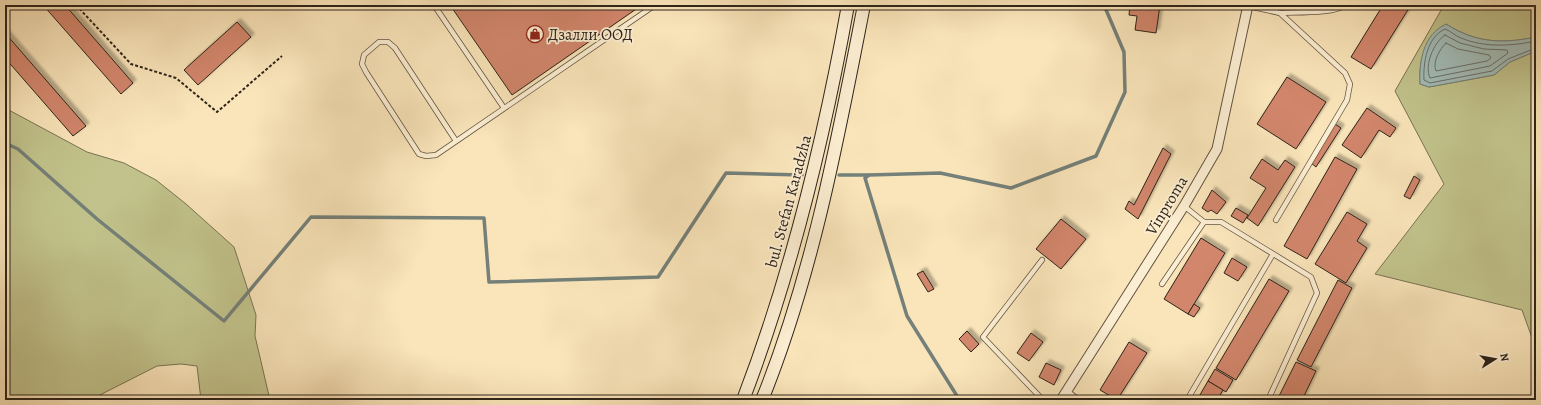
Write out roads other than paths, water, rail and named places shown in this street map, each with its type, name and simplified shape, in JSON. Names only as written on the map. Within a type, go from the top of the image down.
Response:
[{"type":"main road","name":"bul. Stefan Karadzha","points":[[743,400],[764,346],[808,196],[838,60],[848,5]]},
{"type":"main road","name":"bul. Stefan Karadzha","points":[[762,400],[782,351],[824,200],[864,5]]},
{"type":"street","name":"Vinproma","points":[[1061,400],[1184,206],[1217,149],[1248,6]]},
{"type":"lane","points":[[434,5],[504,108]]},
{"type":"lane","points":[[456,141],[395,48],[388,42],[379,42],[364,55],[362,64],[366,72],[419,154],[426,156],[436,155],[655,5]]},
{"type":"lane","points":[[1248,6],[1280,13],[1331,10],[1342,8],[1345,5]]},
{"type":"lane","points":[[1276,220],[1347,100],[1350,84],[1345,73],[1280,13]]},
{"type":"lane","points":[[1184,206],[1204,222],[1221,222],[1311,277],[1317,293],[1268,400]]},
{"type":"lane","points":[[1162,284],[1204,222]]},
{"type":"lane","points":[[1187,400],[1273,254]]},
{"type":"lane","points":[[1042,260],[983,337],[1042,400]]},
{"type":"lane","points":[[1067,390],[1079,400]]},
{"type":"water","points":[[1446,24],[1468,35],[1490,40],[1512,41],[1536,37],[1536,51],[1510,62],[1494,75],[1429,87],[1420,84],[1420,66],[1427,42],[1438,29]]},
{"type":"waterway","points":[[957,400],[957,396],[907,316],[865,178],[869,175],[940,173],[1011,188],[1096,156],[1125,92],[1124,52],[1104,5]]},
{"type":"waterway","points":[[5,143],[18,149],[97,219],[224,321],[311,217],[484,218],[489,282],[658,277],[726,173],[802,175]]},
{"type":"waterway","points":[[839,175],[868,175]]},
{"type":"place","name":"Дзалли ООД","points":[[535,34]]}]
